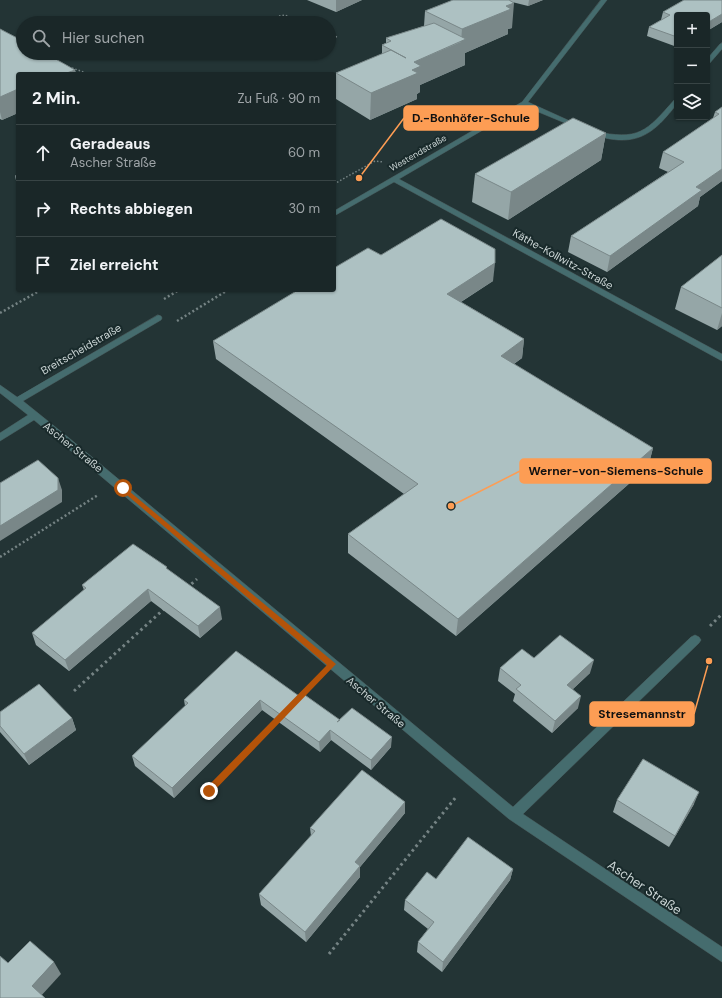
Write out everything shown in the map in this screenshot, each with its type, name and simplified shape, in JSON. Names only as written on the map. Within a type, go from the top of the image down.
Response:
[{"type":"street","name":"Westendstraße","points":[[336,213],[524,103],[604,0]]},
{"type":"street","points":[[710,59],[722,45]]},
{"type":"street","points":[[524,103],[594,133],[620,138],[637,136],[654,127],[674,104]]},
{"type":"street","name":"Käthe-Kollwitz-Straße","points":[[394,179],[722,358]]},
{"type":"street","name":"Breitscheidstraße","points":[[17,401],[158,318]]},
{"type":"street","name":"Ascher Straße","points":[[0,388],[117,483],[513,815],[722,955]]},
{"type":"street","points":[[0,438],[34,415]]},
{"type":"street","points":[[513,815],[695,640]]},
{"type":"path","points":[[279,16],[287,16]]},
{"type":"path","points":[[69,67],[83,72]]},
{"type":"path","points":[[0,313],[38,292]]},
{"type":"path","points":[[158,318],[175,322],[225,292]]},
{"type":"path","points":[[0,557],[117,483]]},
{"type":"path","points":[[185,591],[214,564]]},
{"type":"path","points":[[74,691],[167,606]]},
{"type":"path","points":[[300,697],[332,664]]},
{"type":"path","points":[[209,791],[284,714]]},
{"type":"path","points":[[329,954],[470,780]]},
{"type":"building","points":[[453,0],[509,0],[514,3],[506,6],[511,9],[462,29],[425,11]]},
{"type":"building","points":[[684,0],[722,0],[722,14],[710,21],[710,12],[674,12],[674,36],[649,27],[670,15],[663,12]]},
{"type":"building","points":[[434,23],[466,39],[414,62],[421,66],[412,70],[418,73],[371,93],[336,73],[391,50],[406,58],[382,45],[391,41],[386,38]]},
{"type":"building","points":[[0,29],[16,37],[16,60],[57,60],[75,70],[70,72],[16,72],[16,90],[0,97]]},
{"type":"building","points":[[722,107],[722,169],[696,187],[702,190],[610,256],[571,236],[684,162],[663,152],[719,114],[715,112]]},
{"type":"building","points":[[573,118],[606,133],[511,192],[475,174]]},
{"type":"building","points":[[441,219],[495,249],[495,263],[447,294],[524,339],[501,356],[653,448],[458,619],[348,534],[418,484],[213,341],[295,292],[336,292],[336,267],[368,248],[381,255]]},
{"type":"building","points":[[722,255],[722,308],[681,287]]},
{"type":"building","points":[[38,460],[58,478],[58,490],[0,526],[0,483]]},
{"type":"building","points":[[133,544],[167,567],[166,568],[220,607],[198,626],[148,589],[65,660],[32,633],[86,588],[82,585]]},
{"type":"building","points":[[560,635],[594,660],[567,685],[581,696],[555,721],[516,689],[521,685],[500,668],[522,649],[534,658]]},
{"type":"building","points":[[236,651],[299,696],[302,693],[340,720],[352,708],[392,737],[371,760],[330,730],[319,742],[260,700],[172,788],[132,756],[188,703],[184,700]]},
{"type":"building","points":[[39,684],[72,718],[24,754],[0,726],[0,712]]},
{"type":"building","points":[[643,759],[699,792],[675,836],[617,800]]},
{"type":"building","points":[[362,770],[405,802],[355,862],[360,866],[305,932],[259,894],[315,831],[310,828]]},
{"type":"building","points":[[468,837],[513,869],[443,962],[418,942],[434,922],[405,900],[427,872],[436,879]]},
{"type":"building","points":[[30,941],[54,962],[32,986],[45,998],[0,998],[0,956],[8,963]]},
{"type":"place","name":"D.-Bonhöfer-Schule","points":[[359,178]]},
{"type":"place","name":"Werner-von-Siemens-Schule","points":[[451,506]]},
{"type":"place","name":"Stresemannstr","points":[[709,661]]},
{"type":"route","points":[[123,488],[332,664],[209,791]]}]
